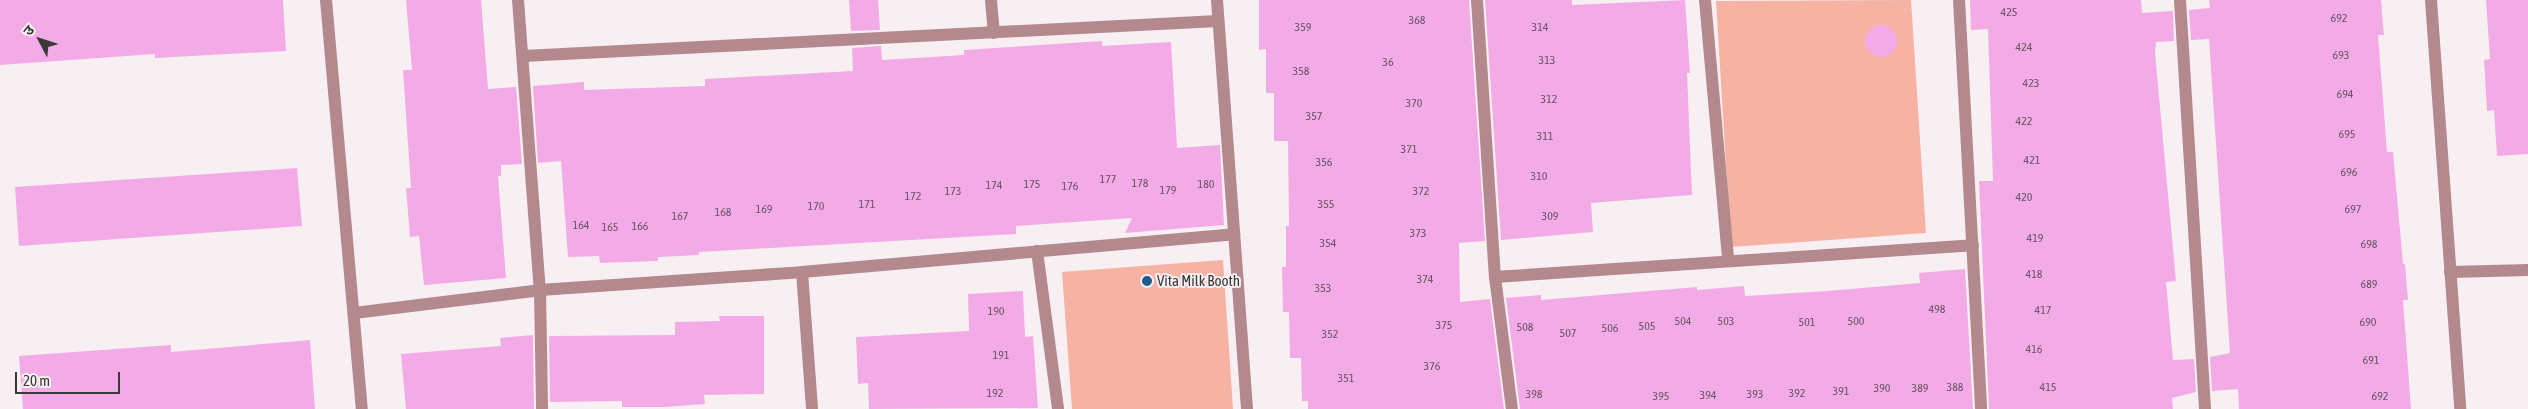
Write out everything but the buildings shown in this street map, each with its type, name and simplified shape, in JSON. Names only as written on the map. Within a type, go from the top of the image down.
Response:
[{"type":"street","points":[[326,0],[362,409]]},
{"type":"street","points":[[518,0],[540,290],[542,409]]},
{"type":"street","points":[[991,0],[994,32]]},
{"type":"street","points":[[1217,0],[1247,409]]},
{"type":"street","points":[[1477,0],[1495,277],[1512,409]]},
{"type":"street","points":[[1705,0],[1728,259]]},
{"type":"street","points":[[1959,0],[1981,409]]},
{"type":"street","points":[[2180,0],[2205,409]]},
{"type":"street","points":[[2431,0],[2460,409]]},
{"type":"street","points":[[523,56],[1218,21]]},
{"type":"street","points":[[354,313],[540,290],[802,272],[1234,234]]},
{"type":"street","points":[[1495,277],[1728,259],[1973,245]]},
{"type":"street","points":[[1037,251],[1058,409]]},
{"type":"street","points":[[2450,272],[2528,270]]},
{"type":"street","points":[[802,272],[812,409]]},
{"type":"shaded area","points":[[1911,0],[1926,233],[1731,247],[1716,1]]},
{"type":"shaded area","points":[[1223,260],[1233,409],[1072,409],[1062,272]]},
{"type":"place","name":"Vita Milk Booth","points":[[1147,281]]}]
